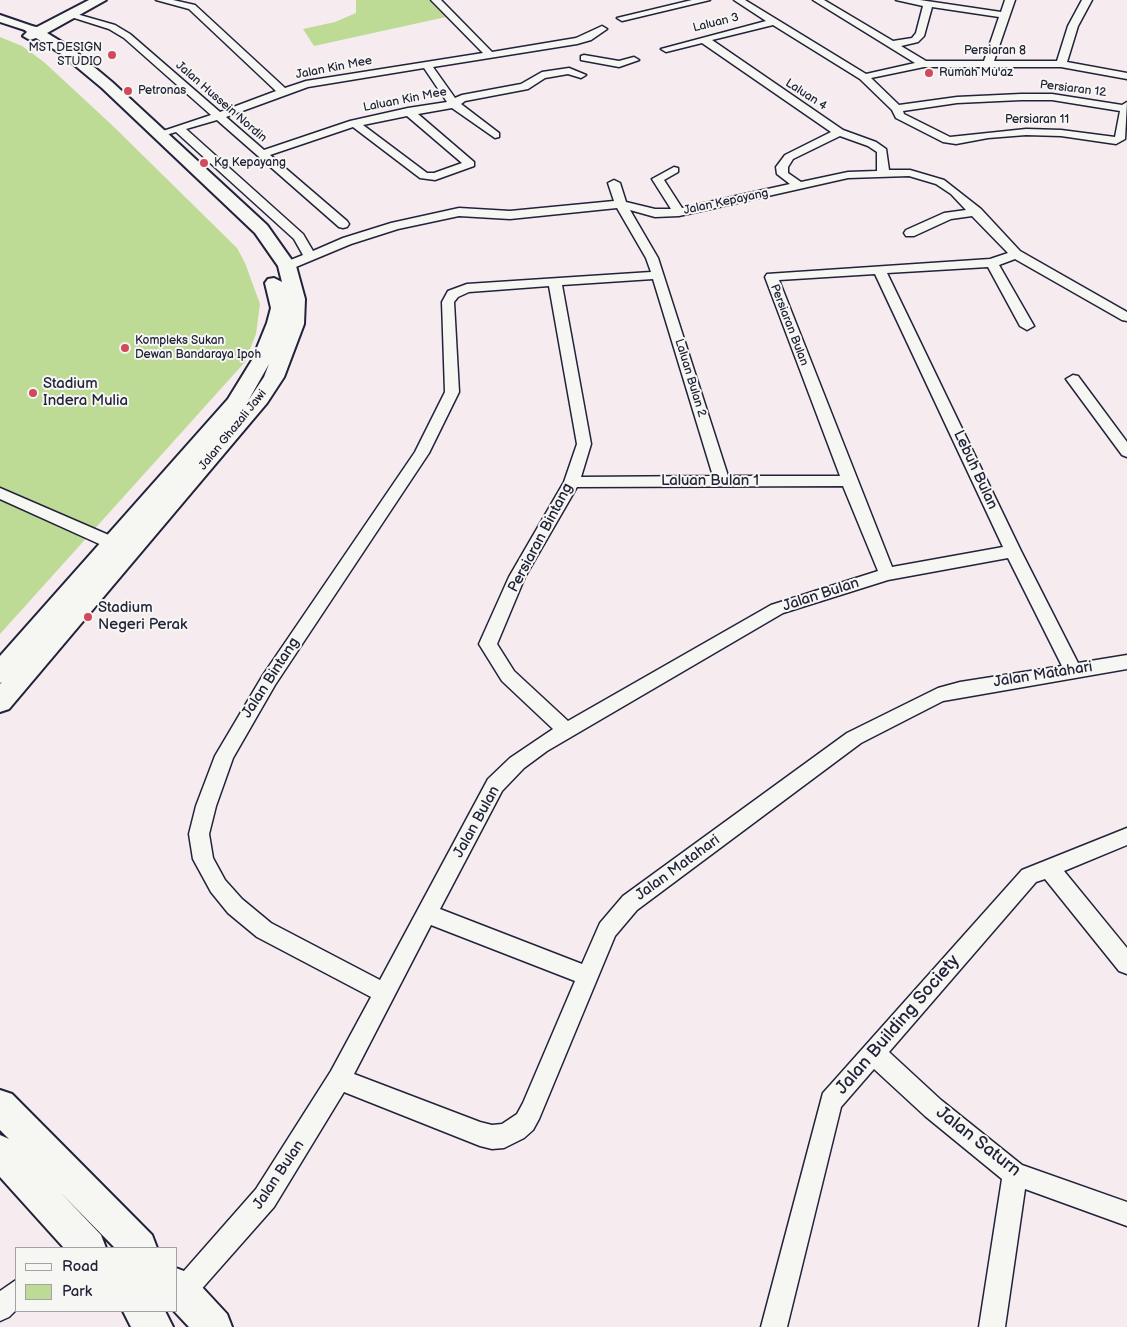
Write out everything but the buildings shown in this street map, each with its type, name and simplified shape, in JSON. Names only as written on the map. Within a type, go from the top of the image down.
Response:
[{"type":"main road","points":[[31,32],[99,0]]},
{"type":"main road","points":[[65,50],[55,37],[54,31],[80,8]]},
{"type":"main road","name":"Jalan Ghazali Jawi","points":[[0,702],[260,399],[274,377],[295,324],[296,299],[288,266],[261,229],[107,85],[65,50],[31,32]]},
{"type":"main road","name":"Jalan Ghazali Jawi","points":[[0,673],[236,403],[262,360],[280,308],[270,269],[247,239],[182,172],[124,121],[31,32]]},
{"type":"main road","points":[[105,103],[107,85]]},
{"type":"main road","points":[[124,121],[135,123],[148,132],[159,134],[156,141],[165,151],[162,154]]},
{"type":"main road","points":[[280,308],[285,298],[280,273],[288,266]]},
{"type":"main road","points":[[112,543],[127,542],[155,514],[163,513]]},
{"type":"main road","points":[[95,592],[92,588],[116,556],[117,550],[112,543]]},
{"type":"main road","points":[[0,1106],[138,1247]]},
{"type":"main road","points":[[0,1152],[76,1244]]},
{"type":"main road","points":[[179,1289],[214,1327]]},
{"type":"main road","points":[[142,1312],[155,1327]]},
{"type":"street","points":[[161,0],[192,7],[283,92]]},
{"type":"street","points":[[436,0],[489,54]]},
{"type":"street","points":[[622,18],[706,0]]},
{"type":"street","points":[[741,1],[756,0]]},
{"type":"street","points":[[818,0],[894,44],[924,64]]},
{"type":"street","points":[[901,0],[1003,15]]},
{"type":"street","points":[[988,64],[1003,15],[1010,0]]},
{"type":"street","points":[[1061,64],[1074,26],[1087,0]]},
{"type":"street","points":[[741,1],[864,77],[897,109]]},
{"type":"street","points":[[894,44],[915,40],[921,34],[928,5]]},
{"type":"street","name":"Jalan Hussein Nordin","points":[[80,8],[121,31],[343,224]]},
{"type":"street","name":"Jalan Ghazali Jawi","points":[[0,18],[31,32]]},
{"type":"street","name":"Laluan 3","points":[[666,49],[773,22]]},
{"type":"street","points":[[0,25],[31,32]]},
{"type":"street","name":"Jalan Kin Mee","points":[[159,134],[218,116],[306,84],[584,38],[602,28]]},
{"type":"street","points":[[569,71],[584,58],[584,38]]},
{"type":"street","name":"Laluan 4","points":[[702,39],[839,132],[872,144],[882,151],[883,173]]},
{"type":"street","points":[[584,58],[619,64],[634,60]]},
{"type":"street","points":[[426,64],[454,104],[495,136]]},
{"type":"street","name":"Persiaran 8","points":[[864,77],[924,64],[1061,64],[1127,76]]},
{"type":"street","name":"Laluan Kin Mee","points":[[262,154],[354,123],[408,111],[454,104],[462,98],[524,87],[542,75],[569,71],[580,75]]},
{"type":"street","name":"Persiaran 12","points":[[897,109],[957,100],[1029,97],[1052,97],[1127,106]]},
{"type":"street","name":"Persiaran 11","points":[[897,109],[900,116],[947,140],[956,141],[988,135],[1026,132],[1062,132],[1116,141],[1120,139],[1127,106]]},
{"type":"street","points":[[354,123],[424,176],[435,177],[470,164],[408,111]]},
{"type":"street","points":[[178,128],[299,237],[311,257]]},
{"type":"street","points":[[800,186],[783,174],[782,166],[789,157],[839,132]]},
{"type":"street","points":[[674,170],[658,179],[679,212]]},
{"type":"street","name":"Jalan Kepayang","points":[[288,266],[347,241],[395,226],[460,212],[510,215],[621,204],[655,213],[679,212],[848,175],[910,173],[940,182],[955,192],[1016,254],[1127,317]]},
{"type":"street","name":"Laluan Bulan 2","points":[[614,183],[621,204],[652,258],[722,482]]},
{"type":"street","points":[[910,233],[948,216],[976,212]]},
{"type":"street","name":"Persiaran Bulan","points":[[887,574],[848,481],[771,277],[992,263],[1016,254]]},
{"type":"street","points":[[992,263],[1027,326]]},
{"type":"street","name":"Lebuh Bulan","points":[[879,269],[1013,550],[1073,670]]},
{"type":"street","points":[[555,282],[658,275]]},
{"type":"street","name":"Jalan Bintang","points":[[384,993],[264,930],[235,906],[218,886],[203,860],[199,834],[206,806],[224,756],[247,715],[422,453],[452,392],[448,302],[453,294],[467,288],[555,282]]},
{"type":"street","name":"Persiaran Bintang","points":[[555,282],[584,444],[572,482],[517,577],[488,644],[508,676],[567,731]]},
{"type":"street","points":[[1106,305],[1127,300]]},
{"type":"street","points":[[1073,380],[1127,452]]},
{"type":"street","name":"Laluan Bulan 1","points":[[572,482],[848,481]]},
{"type":"street","points":[[0,493],[112,543]]},
{"type":"street","name":"Jalan Bulan","points":[[179,1289],[229,1242],[266,1198],[295,1153],[339,1079],[495,785],[517,763],[567,731],[777,609],[887,574],[1013,550]]},
{"type":"street","name":"Jalan Matahari","points":[[339,1079],[480,1134],[492,1137],[504,1136],[516,1130],[525,1122],[532,1111],[607,930],[630,903],[854,738],[938,695],[1127,662]]},
{"type":"street","name":"Jalan Building Society","points":[[774,1327],[831,1102],[1029,876],[1127,836]]},
{"type":"street","points":[[1049,868],[1127,964]]},
{"type":"street","points":[[427,914],[587,976]]},
{"type":"street","name":"Jalan Saturn","points":[[873,1053],[933,1108],[1015,1174],[1127,1214]]},
{"type":"street","points":[[992,1327],[1015,1174]]},
{"type":"street","points":[[0,1308],[15,1294]]},
{"type":"green space","points":[[356,0],[429,0],[446,17],[314,46],[303,29],[335,22],[356,13]]},
{"type":"green space","name":"Kompleks Sukan Dewan Bandaraya Ipoh","points":[[0,37],[22,46],[44,62],[114,127],[237,248],[245,263],[260,304],[256,334],[245,362],[0,634]]},
{"type":"place","name":"MST DESIGN STUDIO","points":[[112,55]]},
{"type":"place","name":"Rumah Mu'az","points":[[929,73]]},
{"type":"place","name":"Petronas","points":[[128,91]]},
{"type":"place","name":"Kg Kepayang","points":[[204,163]]},
{"type":"place","name":"Kompleks Sukan Dewan Bandaraya Ipoh","points":[[125,348]]},
{"type":"place","name":"Stadium Indera Mulia","points":[[33,393]]},
{"type":"place","name":"Stadium Negeri Perak","points":[[88,617]]}]
